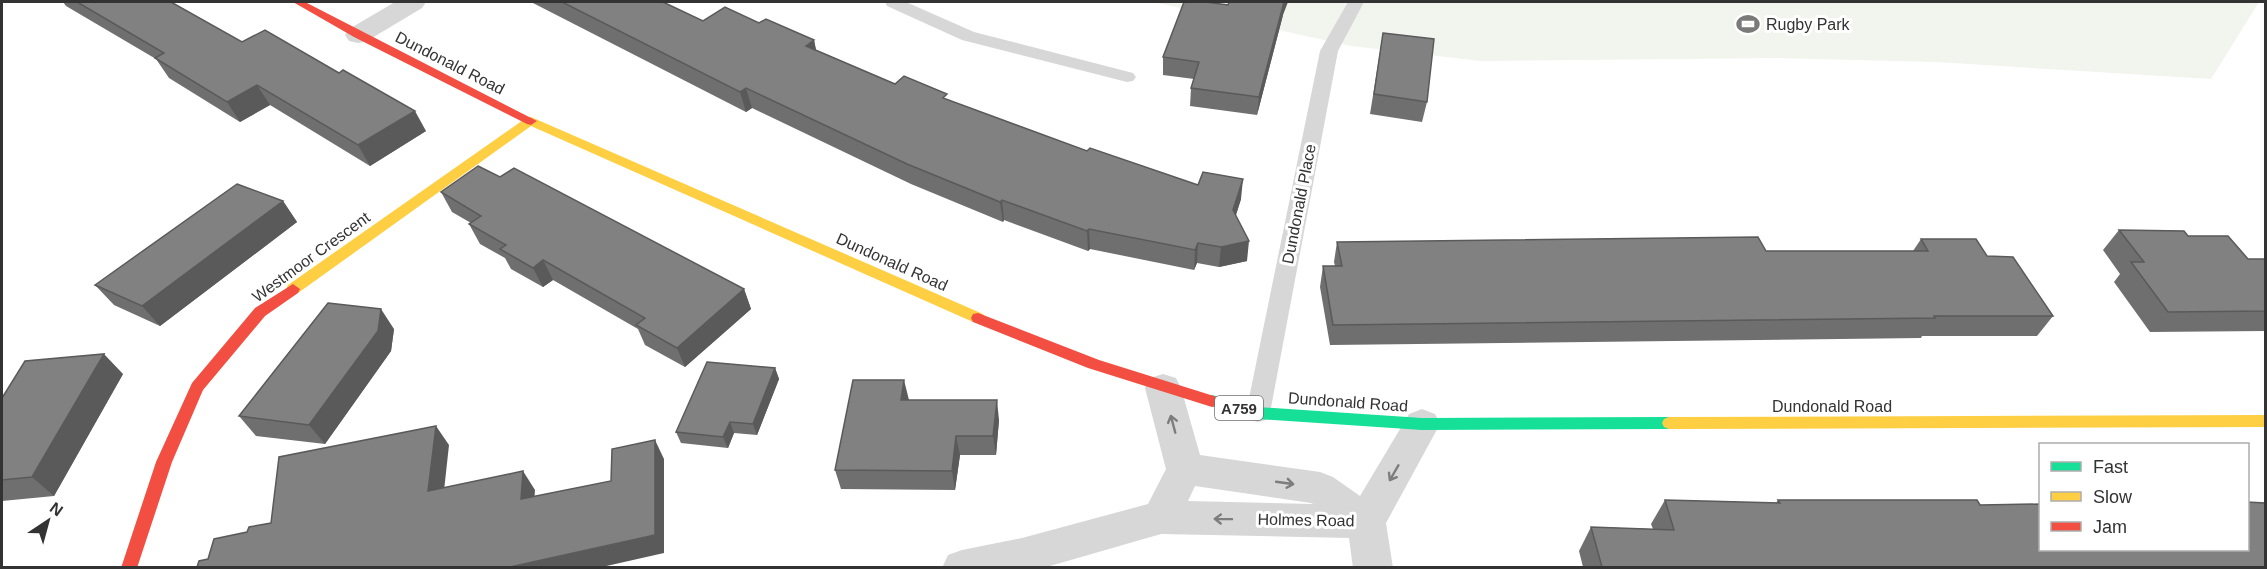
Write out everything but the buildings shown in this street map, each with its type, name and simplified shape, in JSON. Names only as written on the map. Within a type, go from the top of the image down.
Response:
[{"type":"main road","name":"Dundonald Road","points":[[298,2],[358,35],[530,121],[1038,344],[1163,388],[1258,413],[1422,424],[2265,421]]},
{"type":"main road","name":"Westmoor Crescent","points":[[129,567],[164,462],[197,387],[260,312],[530,121]]},
{"type":"street","points":[[358,35],[413,2]]},
{"type":"street","points":[[1161,518],[1185,469],[1163,388]]},
{"type":"street","points":[[1374,567],[1366,522],[1422,424]]},
{"type":"street","name":"Holmes Road","points":[[1185,469],[1320,488],[1366,522]]},
{"type":"street","name":"Holmes Road","points":[[962,567],[1022,556],[1161,518],[1366,522]]},
{"type":"lane","points":[[893,2],[968,36],[1127,77]]},
{"type":"lane","name":"Dundonald Place","points":[[1258,413],[1329,51],[1356,2]]},
{"type":"shaded area","name":"Rugby Park","points":[[1153,2],[2259,2],[2211,79],[1937,62],[1776,58],[1481,61],[1351,46]]},
{"type":"traffic: fast","points":[[1212,401],[1258,413],[1422,424],[1669,423]]},
{"type":"traffic: slow","points":[[293,289],[530,121]]},
{"type":"traffic: slow","points":[[531,121],[978,318]]},
{"type":"traffic: slow","points":[[1669,423],[2266,421]]},
{"type":"traffic: jam","points":[[298,2],[358,35],[531,121]]},
{"type":"traffic: jam","points":[[129,568],[164,462],[197,387],[260,312],[293,289]]},
{"type":"traffic: jam","points":[[978,318],[1094,364],[1212,401]]},
{"type":"place","name":"Rugby Park","points":[[1748,24]]}]
